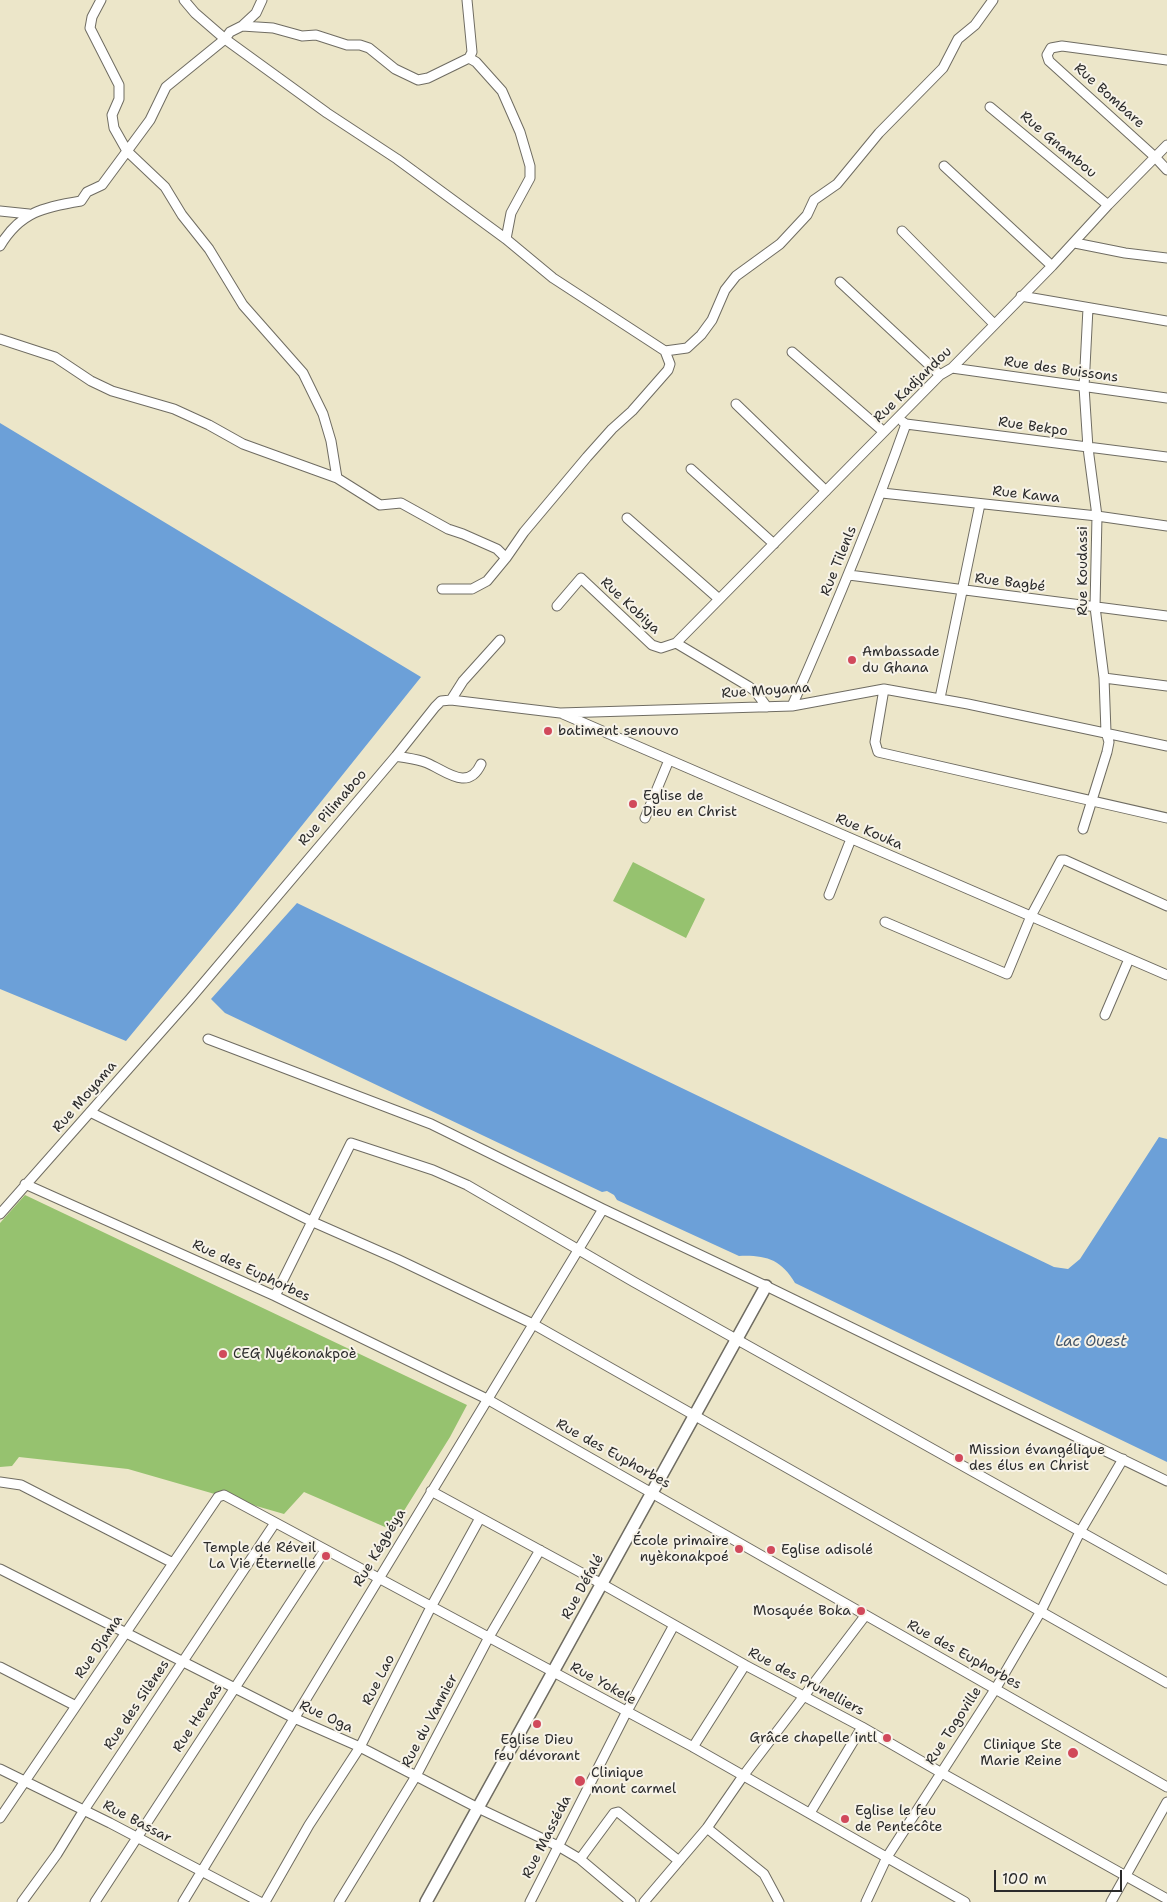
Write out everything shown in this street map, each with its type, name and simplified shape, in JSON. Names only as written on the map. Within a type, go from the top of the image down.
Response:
[{"type":"street","points":[[101,0],[92,17],[90,28],[119,85],[119,99],[112,115],[114,128],[127,150],[165,187],[182,215],[209,249],[243,305],[303,373],[323,414],[331,441],[337,478]]},
{"type":"street","points":[[184,0],[195,13],[225,39],[327,113],[398,159],[506,239],[553,278],[665,351],[670,364],[668,370],[632,411],[612,429],[587,457],[524,532],[487,581],[472,589],[442,589]]},
{"type":"street","points":[[0,211],[29,214],[81,201],[87,192],[102,185],[150,120],[166,87],[225,39],[230,32],[242,26],[256,13],[262,0]]},
{"type":"street","points":[[242,26],[273,28],[302,36],[316,35],[346,46],[360,45],[369,48],[395,69],[418,80],[428,78],[469,58],[472,52],[467,0]]},
{"type":"street","points":[[665,351],[687,348],[701,335],[712,320],[725,290],[736,276],[780,244],[808,215],[814,200],[836,184],[879,133],[943,68],[958,39],[974,25],[993,0]]},
{"type":"street","name":"Rue Bombare","points":[[1167,60],[1054,46],[1049,49],[1047,55],[1049,61],[1167,170]]},
{"type":"street","points":[[469,58],[476,62],[502,91],[520,132],[530,166],[530,178],[511,213],[506,239]]},
{"type":"street","name":"Rue Gnambou","points":[[990,108],[1108,205]]},
{"type":"street","name":"Rue Kadjandou","points":[[676,643],[940,375],[952,368],[1052,266],[1167,144]]},
{"type":"street","points":[[944,166],[1052,266]]},
{"type":"street","points":[[0,246],[14,226],[29,214]]},
{"type":"street","points":[[902,230],[994,324]]},
{"type":"street","points":[[1075,242],[1126,253],[1167,258]]},
{"type":"street","points":[[840,282],[940,375]]},
{"type":"street","points":[[1022,296],[1167,321]]},
{"type":"street","name":"Rue Koudassi","points":[[1083,829],[1109,742],[1106,732],[1104,678],[1095,607],[1097,516],[1088,448],[1084,387],[1088,308]]},
{"type":"street","points":[[0,340],[55,357],[91,381],[112,391],[174,409],[209,425],[243,444],[337,478],[380,505],[401,503],[448,529],[497,550],[506,558]]},
{"type":"street","points":[[792,352],[884,432]]},
{"type":"street","name":"Rue des Buissons","points":[[952,368],[1167,398]]},
{"type":"street","points":[[736,404],[826,491]]},
{"type":"street","name":"Rue Bekpo","points":[[898,418],[906,424],[1167,457]]},
{"type":"street","name":"Rue Tilenls","points":[[792,706],[849,575],[882,493],[906,424]]},
{"type":"street","points":[[691,469],[774,544]]},
{"type":"street","name":"Rue Kawa","points":[[882,493],[1097,516],[1167,526]]},
{"type":"street","points":[[940,698],[980,504]]},
{"type":"street","points":[[627,518],[719,600]]},
{"type":"street","name":"Rue Bagbé","points":[[849,575],[1167,616]]},
{"type":"street","name":"Rue Kobiya","points":[[557,606],[581,578],[652,645],[661,648],[676,643]]},
{"type":"street","name":"Rue Pilimaboo","points":[[190,999],[396,756],[435,707],[441,701],[451,700],[463,681],[500,640]]},
{"type":"street","points":[[676,643],[748,686],[755,691],[767,707]]},
{"type":"street","points":[[1104,678],[1167,686]]},
{"type":"street","points":[[884,689],[875,742],[878,752],[1167,818]]},
{"type":"street","name":"Rue Moyama","points":[[451,700],[560,713],[792,706],[884,689],[940,698],[1167,746]]},
{"type":"street","name":"Rue Kouka","points":[[560,713],[1167,975]]},
{"type":"street","points":[[396,756],[426,762],[456,778],[469,777],[477,773],[481,764]]},
{"type":"street","points":[[645,818],[669,760]]},
{"type":"street","points":[[829,895],[851,839]]},
{"type":"street","points":[[885,922],[1007,974],[1031,916],[1060,861],[1063,859],[1167,906]]},
{"type":"street","points":[[1105,1015],[1129,959]]},
{"type":"street","name":"Rue Moyama","points":[[0,1214],[190,999]]},
{"type":"street","points":[[208,1039],[431,1124],[1167,1481]]},
{"type":"street","points":[[90,1112],[313,1222],[398,1259],[533,1324],[1167,1683]]},
{"type":"street","points":[[275,1296],[351,1143],[453,1178],[1167,1580]]},
{"type":"street","name":"Rue des Euphorbes","points":[[26,1184],[275,1296],[487,1399],[865,1616],[996,1688],[1167,1786]]},
{"type":"street","name":"Rue Kégbéya","points":[[183,1902],[603,1209]]},
{"type":"street","name":"Rue Défalé","points":[[426,1902],[766,1286]]},
{"type":"street","name":"Rue Togoville","points":[[866,1902],[886,1857],[996,1688],[1041,1611],[1080,1532],[1122,1459]]},
{"type":"street","points":[[0,1482],[21,1485],[174,1563]]},
{"type":"street","name":"Rue des Prunelliers","points":[[431,1491],[602,1584],[744,1665],[862,1727],[1167,1899]]},
{"type":"street","name":"Rue Djama","points":[[0,1818],[218,1497],[224,1495]]},
{"type":"street","name":"Rue Yokele","points":[[224,1495],[693,1748],[965,1902]]},
{"type":"street","name":"Rue Lao","points":[[265,1902],[309,1825],[360,1748],[431,1606],[480,1518]]},
{"type":"street","name":"Rue des Silènes","points":[[22,1902],[57,1854],[84,1810],[275,1523]]},
{"type":"street","name":"Rue Heveas","points":[[95,1902],[325,1550]]},
{"type":"street","name":"Rue du Vannier","points":[[339,1902],[416,1776],[489,1637],[540,1550]]},
{"type":"street","name":"Rue Oga","points":[[0,1568],[294,1718],[360,1748],[558,1846],[580,1859],[631,1902]]},
{"type":"street","points":[[644,1902],[707,1828],[743,1776],[865,1616]]},
{"type":"street","name":"Rue Masséda","points":[[530,1902],[626,1713],[674,1626]]},
{"type":"street","points":[[693,1748],[744,1665]]},
{"type":"street","points":[[0,1667],[76,1706]]},
{"type":"street","points":[[810,1813],[862,1727]]},
{"type":"street","name":"Rue Bassar","points":[[0,1769],[84,1810],[260,1902]]},
{"type":"street","points":[[1111,1902],[1167,1802]]},
{"type":"street","points":[[580,1859],[614,1814],[618,1812],[679,1861]]},
{"type":"street","points":[[707,1828],[759,1869],[767,1879],[779,1902]]},
{"type":"green space","points":[[633,862],[705,899],[686,938],[613,901]]},
{"type":"green space","points":[[25,1195],[467,1405],[450,1437],[392,1530],[304,1492],[284,1514],[128,1469],[19,1457],[12,1466],[0,1467],[0,1223]]},
{"type":"water","points":[[0,423],[421,677],[235,909],[126,1041],[0,989]]},
{"type":"water","name":"Lac Ouest","points":[[297,903],[1054,1267],[1068,1269],[1080,1259],[1159,1137],[1167,1139],[1167,1462],[795,1283],[784,1269],[771,1260],[757,1256],[739,1256],[617,1200],[614,1195],[607,1191],[602,1192],[225,1013],[211,999]]},
{"type":"place","name":"Ambassade du Ghana","points":[[852,660]]},
{"type":"place","name":"batiment senouvo","points":[[548,731]]},
{"type":"place","name":"Eglise de Dieu en Christ","points":[[633,804]]},
{"type":"place","name":"CEG Nyékonakpoè","points":[[223,1354]]},
{"type":"place","name":"Mission évangélique des élus en Christ","points":[[959,1458]]},
{"type":"place","name":"École primaire nyèkonakpoé","points":[[739,1549]]},
{"type":"place","name":"Eglise adisolé","points":[[771,1550]]},
{"type":"place","name":"Temple de Réveil La Vie Éternelle","points":[[326,1556]]},
{"type":"place","name":"Mosquée Boka","points":[[861,1611]]},
{"type":"place","name":"Eglise Dieu feu dévorant","points":[[537,1724]]},
{"type":"place","name":"Grâce chapelle intl","points":[[887,1738]]},
{"type":"place","name":"Clinique Ste Marie Reine","points":[[1073,1753]]},
{"type":"place","name":"Clinique mont carmel","points":[[580,1781]]},
{"type":"place","name":"Eglise le feu de Pentecôte","points":[[845,1819]]}]
